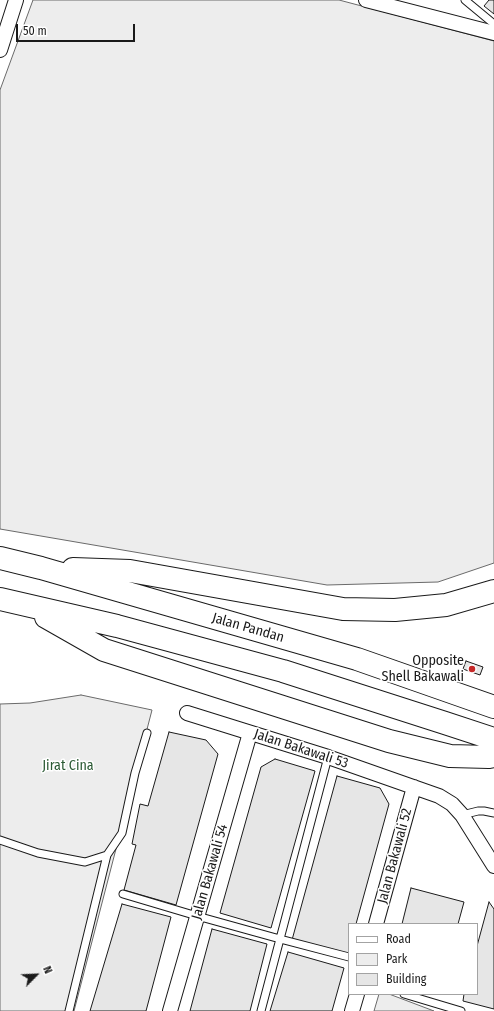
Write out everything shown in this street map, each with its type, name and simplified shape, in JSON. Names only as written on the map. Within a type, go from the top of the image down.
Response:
[{"type":"highway","name":"Jalan Pandan","points":[[0,558],[41,568],[357,659],[494,707]]},
{"type":"highway","points":[[41,568],[130,571],[343,609],[395,610],[446,605],[494,591]]},
{"type":"highway","points":[[0,599],[117,626],[282,671],[494,739]]},
{"type":"highway","points":[[26,605],[104,650],[389,741],[450,756],[494,756]]},
{"type":"street","points":[[0,50],[16,0]]},
{"type":"street","points":[[366,0],[494,33]]},
{"type":"street","name":"Jalan Bakawali 53","points":[[187,713],[328,757],[446,799],[462,814],[493,862]]},
{"type":"street","name":"Jalan Bakawali 54","points":[[170,1011],[250,733]]},
{"type":"street","name":"Jalan Bakawali 52","points":[[376,923],[414,787]]},
{"type":"street","points":[[352,1011],[357,995]]},
{"type":"lane","points":[[465,0],[494,24]]},
{"type":"lane","points":[[69,1011],[107,855],[122,833],[135,773],[147,733]]},
{"type":"lane","points":[[261,1011],[328,757]]},
{"type":"lane","points":[[462,814],[478,811],[494,813]]},
{"type":"lane","points":[[0,840],[38,852],[85,862],[107,855]]},
{"type":"lane","points":[[123,894],[197,916],[348,957]]},
{"type":"lane","points":[[407,995],[461,1011]]},
{"type":"green space","points":[[33,0],[339,0],[494,41],[494,563],[438,582],[327,585],[0,529],[0,90]]},
{"type":"green space","name":"Jirat Cina","points":[[81,695],[152,710],[74,1011],[0,1011],[0,704],[30,703]]},
{"type":"green space","points":[[379,995],[392,995],[434,1011],[374,1011]]},
{"type":"building","points":[[489,0],[494,0],[494,14],[484,6]]},
{"type":"building","points":[[466,661],[483,667],[480,675],[463,669]]},
{"type":"building","points":[[169,732],[206,740],[218,754],[176,905],[124,890],[136,845],[132,844],[140,804],[148,806]]},
{"type":"building","points":[[275,759],[315,771],[271,928],[220,913],[261,767]]},
{"type":"building","points":[[337,776],[380,788],[389,804],[356,923],[348,923],[348,955],[292,940]]},
{"type":"building","points":[[411,888],[464,902],[458,923],[402,923]]},
{"type":"building","points":[[489,902],[494,909],[494,1009],[463,1001],[464,995],[478,995],[478,942]]},
{"type":"building","points":[[122,904],[171,917],[146,1011],[90,1011]]},
{"type":"building","points":[[212,929],[267,944],[250,1011],[190,1011]]},
{"type":"building","points":[[288,952],[344,968],[332,1011],[270,1011]]},
{"type":"place","name":"Opposite Shell Bakawali","points":[[472,669]]}]
